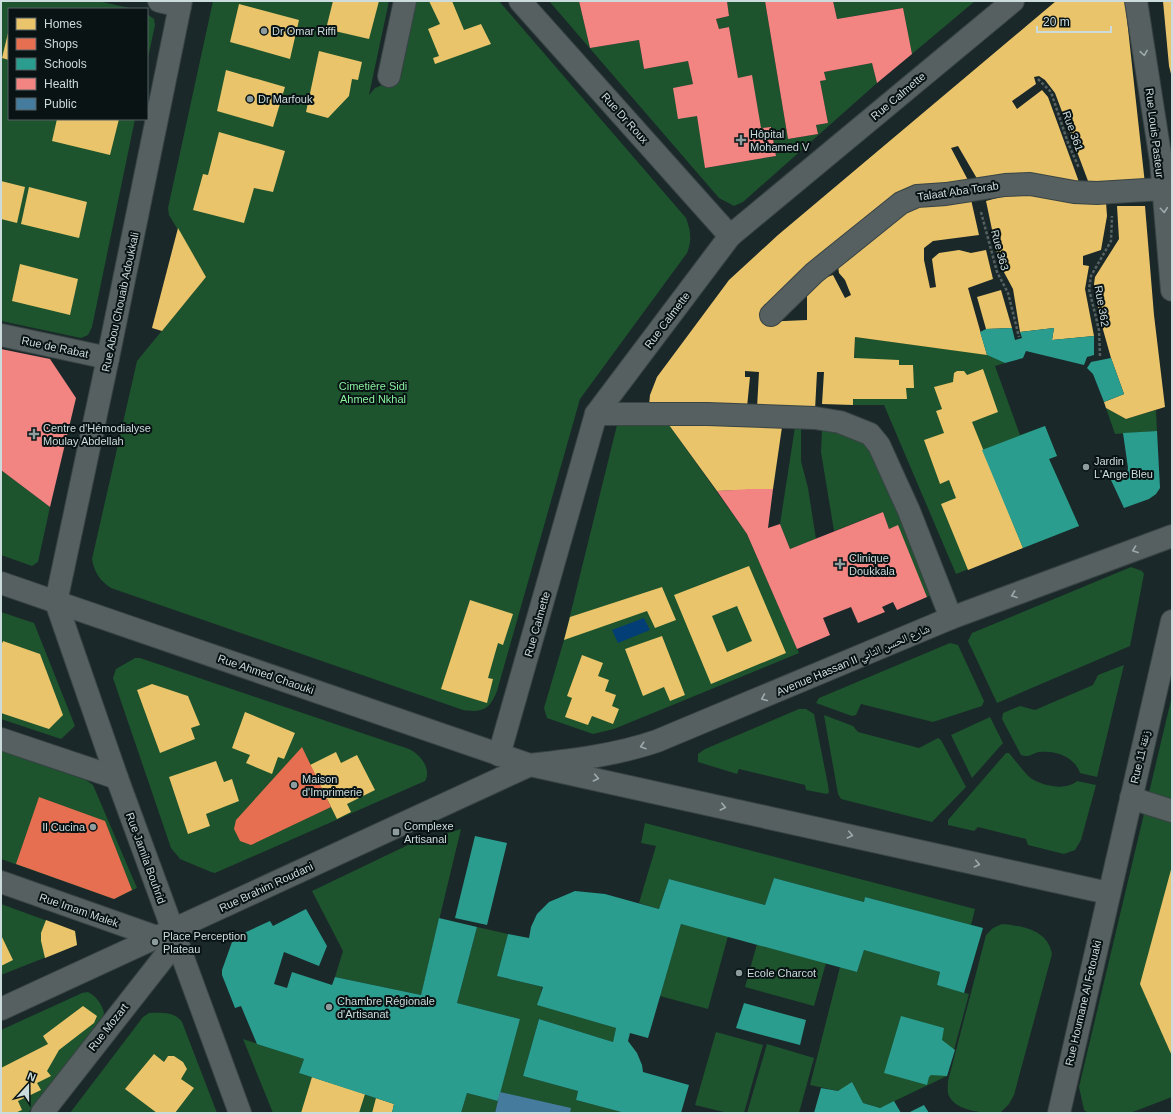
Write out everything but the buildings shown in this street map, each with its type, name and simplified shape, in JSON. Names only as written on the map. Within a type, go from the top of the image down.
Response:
[{"type":"street","points":[[159,1],[181,3]]},
{"type":"street","points":[[389,76],[405,1]]},
{"type":"street","name":"Rue Dr Roux","points":[[520,1],[730,236]]},
{"type":"street","name":"Rue Calmette","points":[[500,756],[596,414],[730,236],[1013,1]]},
{"type":"street","name":"Rue Louis Pasteur","points":[[1136,1],[1166,158],[1162,189],[1172,290]]},
{"type":"street","name":"Rue Abou Chouaib Adoukkali","points":[[56,602],[181,3]]},
{"type":"street","name":"Talaat Aba Torab","points":[[771,315],[814,273],[902,203],[917,196],[946,194],[1004,185],[1030,184],[1074,192],[1089,193],[1162,189]]},
{"type":"street","name":"Rue de Rabat","points":[[1,335],[108,358]]},
{"type":"street","points":[[596,414],[706,414],[818,418],[840,422],[870,434],[879,445],[909,512],[951,618]]},
{"type":"street","name":"Avenue Hassan II شارع الحسن الثاني","points":[[530,765],[589,759],[631,750],[657,742],[951,618],[1172,536]]},
{"type":"street","name":"Rue Ahmed Chaouki","points":[[1,583],[500,756],[530,765],[1108,893]]},
{"type":"street","name":"Rue Jamila Bouhrid","points":[[56,602],[117,778],[169,936],[240,1113]]},
{"type":"street","name":"Rue 11 زنقة","points":[[1108,893],[1172,621]]},
{"type":"street","points":[[1,739],[117,778]]},
{"type":"street","name":"Rue Brahim Roudani","points":[[1,1009],[169,936],[530,765]]},
{"type":"street","points":[[1131,798],[1172,811]]},
{"type":"street","name":"Rue Imam Malek","points":[[1,882],[169,936]]},
{"type":"street","name":"Rue Houmane Al Fetouaki","points":[[1059,1113],[1108,893]]},
{"type":"street","name":"Rue Mozart","points":[[42,1113],[124,1006],[169,936]]},
{"type":"path","name":"Rue 361","points":[[1038,79],[1051,92],[1068,143],[1089,193]]},
{"type":"path","name":"Rue 363","points":[[974,190],[997,272],[1008,293],[1019,337]]},
{"type":"path","name":"Rue 362","points":[[1100,356],[1099,330],[1089,289],[1091,276],[1111,240],[1112,192]]},
{"type":"green space","points":[[1,1],[98,1],[130,8],[8,8],[8,120],[135,120],[92,327],[88,335],[81,338],[1,321]]},
{"type":"green space","name":"Cimetière Sidi Ahmed Nkhal","points":[[213,1],[389,1],[369,95],[375,88],[401,77],[416,1],[499,1],[686,218],[690,236],[690,244],[687,253],[580,399],[497,691],[492,702],[481,710],[463,710],[111,588],[101,579],[94,568],[92,559],[137,361],[206,277],[169,215],[168,208]]},
{"type":"green space","points":[[549,1],[579,1],[590,48],[639,40],[644,69],[688,61],[693,84],[674,88],[697,116],[706,168],[776,156],[772,127],[761,128],[738,78],[729,27],[719,29],[716,19],[729,16],[727,1],[765,1],[788,139],[818,134],[816,125],[828,123],[820,81],[826,80],[824,72],[872,63],[877,83],[743,202],[734,206],[719,198]]},
{"type":"green space","points":[[833,1],[975,1],[912,54],[902,8],[837,19]]},
{"type":"green space","points":[[148,15],[154,19],[155,25],[148,57]]},
{"type":"green space","points":[[855,337],[977,353],[987,355],[1005,363],[995,366],[1020,435],[1045,426],[1057,456],[1049,459],[1079,526],[956,574],[884,405],[853,405]]},
{"type":"green space","points":[[1106,408],[1126,419],[1156,410],[1157,431],[1115,434]]},
{"type":"green space","points":[[617,425],[669,425],[747,534],[799,653],[614,729],[593,734],[547,718],[544,708],[564,640]]},
{"type":"green space","points":[[795,427],[801,427],[801,461],[808,488],[816,539],[790,549],[780,524]]},
{"type":"green space","points":[[822,428],[869,442],[932,594],[927,597],[898,526],[889,529],[883,512],[834,531],[821,452]]},
{"type":"green space","points":[[1,470],[50,507],[38,562],[32,566],[1,555]]},
{"type":"green space","points":[[1131,567],[1142,571],[1144,574],[1130,646],[997,703],[968,641],[972,633]]},
{"type":"green space","points":[[1,612],[34,623],[75,726],[61,739],[1,719]]},
{"type":"green space","points":[[950,643],[958,645],[984,701],[982,706],[933,722],[861,704],[856,715],[852,716],[816,703],[819,698]]},
{"type":"green space","points":[[135,658],[140,658],[409,749],[417,754],[424,762],[427,772],[425,781],[215,873],[180,859],[171,848],[113,678],[116,669]]},
{"type":"green space","points":[[1124,665],[1097,777],[1080,773],[1069,758],[1057,753],[1039,752],[1028,756],[1021,755],[1002,719],[1003,713],[1020,706],[1035,710],[1093,685],[1098,675]]},
{"type":"green space","points":[[1172,696],[1172,1097],[1130,1113],[1088,1113],[1084,1110],[1079,1087]]},
{"type":"green space","points":[[799,709],[806,709],[814,714],[828,785],[829,792],[827,794],[806,790],[805,785],[739,769],[737,774],[698,762],[698,754],[705,749]]},
{"type":"green space","points":[[824,715],[853,726],[858,732],[919,748],[938,738],[941,740],[966,787],[932,822],[841,799],[838,794]]},
{"type":"green space","points":[[990,717],[1003,743],[972,778],[951,735]]},
{"type":"green space","points":[[1,751],[86,780],[93,785],[137,888],[114,899],[1,859]]},
{"type":"green space","points":[[1006,753],[1009,753],[1029,777],[1043,784],[1061,787],[1077,781],[1096,785],[1081,840],[1075,850],[1064,854],[1028,845],[1026,839],[978,827],[974,831],[948,825],[948,820]]},
{"type":"green space","points":[[645,823],[975,909],[971,925],[865,897],[864,902],[774,878],[765,905],[669,879],[659,909],[639,903],[656,846],[641,843]]},
{"type":"green space","points":[[461,829],[421,995],[335,977],[343,951],[312,891],[408,845]]},
{"type":"green space","points":[[1,904],[75,931],[77,945],[1,975]]},
{"type":"green space","points":[[681,924],[728,936],[708,1009],[660,996]]},
{"type":"green space","points":[[1002,924],[1026,928],[1040,934],[1050,946],[1052,954],[1014,1095],[1009,1104],[1001,1112],[988,1113],[972,1111],[958,1106],[948,1094],[948,1081],[986,935],[993,928]]},
{"type":"green space","points":[[477,927],[508,934],[497,976],[542,987],[538,1005],[616,1028],[613,1042],[539,1019],[523,1076],[578,1091],[576,1100],[625,1113],[570,1113],[500,1092],[520,1019],[457,1003]]},
{"type":"green space","points":[[757,944],[826,963],[814,1006],[745,987]]},
{"type":"green space","points":[[864,950],[940,972],[937,985],[969,994],[947,1076],[880,1108],[863,1103],[838,1091],[810,1085],[840,967],[857,972]]},
{"type":"green space","points":[[88,992],[100,1003],[104,1013],[103,1016],[28,1113],[1,1113],[1,1030],[82,993]]},
{"type":"green space","points":[[149,1013],[171,1014],[179,1018],[182,1022],[217,1113],[70,1113],[143,1017]]},
{"type":"green space","points":[[716,1032],[763,1045],[744,1113],[728,1113],[695,1105]]},
{"type":"green space","points":[[243,1039],[304,1059],[299,1073],[394,1104],[392,1113],[273,1113]]},
{"type":"green space","points":[[767,1044],[814,1058],[799,1113],[747,1113]]},
{"type":"green space","points":[[467,1093],[498,1101],[495,1113],[461,1113]]},
{"type":"water","points":[[644,618],[650,630],[618,643],[612,630]]},
{"type":"place","name":"Dr Omar Riffi","points":[[264,31]]},
{"type":"place","name":"Dr Marfouk","points":[[250,99]]},
{"type":"place","name":"Hôpital Mohamed V","points":[[741,140]]},
{"type":"place","name":"Centre d'Hémodialyse Moulay Abdellah","points":[[34,434]]},
{"type":"place","name":"Jardin L'Ange Bleu","points":[[1086,467]]},
{"type":"place","name":"Clinique Doukkala","points":[[840,564]]},
{"type":"place","name":"Maison d'Imprimerie","points":[[294,785]]},
{"type":"place","name":"Il Cucina","points":[[93,827]]},
{"type":"place","name":"Complexe Artisanal","points":[[396,832]]},
{"type":"place","name":"Place Perception Plateau","points":[[155,942]]},
{"type":"place","name":"Ecole Charcot","points":[[739,973]]},
{"type":"place","name":"Chambre Régionale d'Artisanat","points":[[329,1007]]}]
